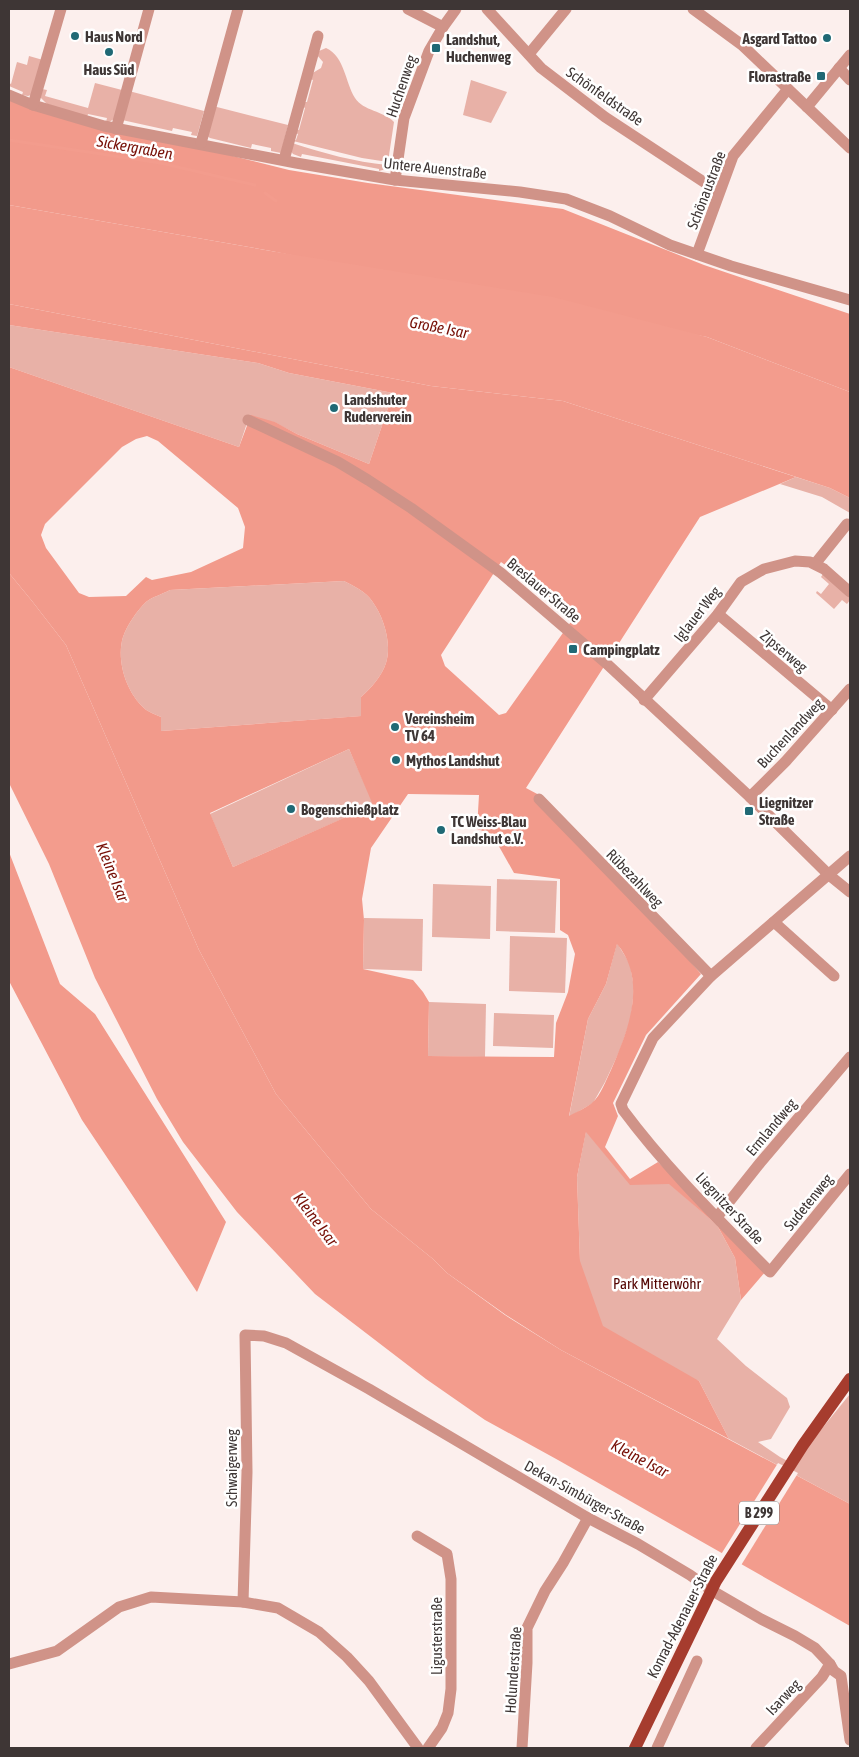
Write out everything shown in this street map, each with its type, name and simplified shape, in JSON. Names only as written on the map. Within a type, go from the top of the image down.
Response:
[{"type":"main road","name":"Konrad-Adenauer-Straße","points":[[636,1748],[714,1586],[803,1445],[850,1378]]},
{"type":"street","points":[[33,105],[61,9]]},
{"type":"street","points":[[116,128],[150,9]]},
{"type":"street","points":[[201,143],[238,9]]},
{"type":"street","points":[[408,9],[442,27]]},
{"type":"street","name":"Huchenweg","points":[[395,180],[404,118],[429,51],[442,27],[456,9]]},
{"type":"street","name":"Schönfeldstraße","points":[[487,9],[541,68],[605,117],[719,192]]},
{"type":"street","points":[[529,54],[566,9]]},
{"type":"street","points":[[693,9],[742,45],[850,148]]},
{"type":"street","points":[[284,160],[318,36]]},
{"type":"street","points":[[807,107],[850,55]]},
{"type":"street","points":[[839,68],[850,80]]},
{"type":"street","name":"Schönaustraße","points":[[697,254],[733,156],[788,90]]},
{"type":"street","name":"Untere Auenstraße","points":[[9,94],[33,105],[78,119],[284,160],[395,180],[520,192],[566,199],[697,254],[731,266],[850,300]]},
{"type":"street","name":"Breslauer Straße","points":[[248,420],[338,462],[411,508],[501,573],[606,663],[750,797],[829,876],[850,892]]},
{"type":"street","points":[[847,524],[816,564],[850,592]]},
{"type":"street","name":"Iglauer Weg","points":[[644,700],[718,614],[741,582],[764,568],[784,563],[803,561],[816,564]]},
{"type":"street","name":"Zipserweg","points":[[718,614],[832,710]]},
{"type":"street","name":"Buchenlandweg","points":[[750,797],[786,761],[850,689]]},
{"type":"street","name":"Rübezahlweg","points":[[539,799],[711,976]]},
{"type":"street","name":"Liegnitzer Straße","points":[[770,1272],[717,1218],[635,1126],[623,1110],[621,1104],[652,1038],[711,976],[850,856]]},
{"type":"street","points":[[774,922],[834,976]]},
{"type":"street","name":"Ermlandweg","points":[[717,1218],[760,1163],[850,1057]]},
{"type":"street","name":"Sudetenweg","points":[[770,1272],[850,1174]]},
{"type":"street","name":"Dekan-Simbürger-Straße","points":[[245,1335],[264,1336],[286,1344],[369,1389],[588,1518],[645,1548],[690,1575],[714,1586],[815,1648],[834,1671],[842,1676],[850,1740]]},
{"type":"street","name":"Schwaigerweg","points":[[244,1602],[247,1472],[245,1335]]},
{"type":"street","name":"Holunderstraße","points":[[522,1748],[527,1628],[545,1591],[588,1518]]},
{"type":"street","name":"Ligusterstraße","points":[[417,1536],[447,1554],[451,1579],[451,1689],[448,1712],[442,1728],[428,1748]]},
{"type":"street","points":[[9,1664],[57,1651],[119,1607],[151,1597],[244,1602],[278,1608],[319,1632],[347,1657],[369,1681],[418,1748]]},
{"type":"street","points":[[658,1748],[697,1661]]},
{"type":"street","name":"Isarweg","points":[[756,1748],[822,1677],[830,1664]]},
{"type":"green space","points":[[326,48],[337,57],[355,98],[363,106],[385,115],[394,122],[388,162],[362,158],[293,141],[296,140],[298,134],[295,133],[296,129],[299,130],[305,108],[302,106],[303,102],[307,102],[313,80],[310,79],[311,74],[321,68],[323,62],[317,55],[319,51]]},
{"type":"green space","points":[[29,56],[43,60],[31,95],[28,96],[22,95],[23,92],[9,86],[9,83],[11,84],[17,62],[27,65]]},
{"type":"green space","points":[[471,80],[507,92],[491,123],[463,115]]},
{"type":"green space","points":[[95,83],[122,90],[114,119],[109,122],[106,122],[107,118],[88,114],[87,117],[47,104],[40,97],[42,89],[47,90],[45,96],[88,108]]},
{"type":"green space","points":[[129,91],[204,111],[197,136],[191,135],[192,132],[173,128],[172,131],[122,120]]},
{"type":"green space","points":[[213,106],[288,125],[281,153],[271,151],[271,148],[252,144],[251,148],[207,136]]},
{"type":"green space","points":[[292,143],[339,157],[387,165],[386,169],[379,171],[379,169],[302,154],[301,157],[293,154],[290,150]]},
{"type":"green space","points":[[9,325],[258,363],[289,373],[393,393],[369,464],[297,434],[274,422],[248,420],[239,447],[9,367]]},
{"type":"green space","points":[[796,477],[830,488],[850,498],[850,513],[822,497],[780,484]]},
{"type":"green space","points":[[823,574],[850,597],[847,604],[842,600],[834,609],[816,593],[817,591],[821,594],[829,584],[821,577]]},
{"type":"green space","points":[[344,581],[363,592],[372,601],[386,631],[388,656],[382,673],[361,697],[362,716],[161,731],[161,717],[144,708],[132,693],[122,665],[121,646],[123,637],[139,610],[154,597],[170,590]]},
{"type":"green space","name":"Bogenschießplatz","points":[[349,749],[374,805],[233,867],[210,814]]},
{"type":"green space","points":[[497,879],[557,881],[555,933],[496,931]]},
{"type":"green space","points":[[433,884],[491,886],[490,939],[432,937]]},
{"type":"green space","points":[[364,918],[423,919],[422,971],[363,969]]},
{"type":"green space","points":[[510,936],[567,938],[565,993],[509,991]]},
{"type":"green space","points":[[617,943],[630,964],[634,988],[631,1018],[620,1050],[593,1103],[569,1117],[588,1019],[606,984]]},
{"type":"green space","points":[[429,1002],[486,1004],[485,1057],[428,1056]]},
{"type":"green space","points":[[494,1013],[554,1015],[553,1048],[493,1046]]},
{"type":"green space","name":"Park Mitterwöhr","points":[[586,1131],[630,1184],[669,1183],[717,1225],[735,1258],[741,1300],[717,1339],[746,1366],[787,1398],[790,1407],[771,1439],[758,1442],[797,1466],[797,1463],[811,1442],[850,1394],[850,1504],[729,1439],[699,1381],[560,1341],[580,1262],[577,1177]]},
{"type":"shaded area","points":[[9,100],[289,170],[368,183],[563,209],[704,265],[850,314],[850,392],[707,337],[271,251],[9,205]]},
{"type":"shaded area","points":[[9,304],[431,386],[563,401],[796,477],[700,517],[526,788],[541,796],[645,909],[701,974],[646,1035],[613,1103],[618,1116],[605,1147],[630,1179],[658,1162],[766,1271],[741,1300],[735,1258],[717,1225],[669,1184],[630,1185],[586,1132],[577,1177],[580,1261],[603,1326],[699,1381],[729,1439],[561,1350],[506,1315],[447,1273],[433,1259],[371,1209],[276,1094],[199,950],[66,645],[9,573],[9,367],[239,447],[251,415],[275,422],[297,434],[369,464],[393,393],[289,373],[258,363],[9,325]],"holes":[[[147,436],[158,441],[238,508],[245,527],[243,548],[191,572],[152,580],[146,577],[126,596],[89,597],[79,593],[46,548],[41,535],[45,524],[122,447],[136,439]],[[501,562],[575,616],[506,713],[499,715],[445,666],[441,655]],[[344,581],[367,595],[376,607],[386,631],[388,656],[382,673],[361,697],[361,716],[161,731],[161,717],[144,708],[132,693],[124,675],[121,656],[121,646],[127,628],[148,600],[170,590]],[[349,749],[373,805],[233,867],[210,813]],[[408,794],[479,795],[477,829],[492,834],[514,873],[560,879],[560,930],[568,935],[575,954],[568,992],[556,1023],[554,1057],[428,1056],[429,1002],[423,992],[413,980],[363,969],[364,920],[362,899],[371,848]],[[617,944],[626,958],[632,974],[633,990],[629,1023],[598,1096],[590,1105],[569,1116],[588,1019],[606,984]]]},
{"type":"shaded area","points":[[9,852],[60,984],[95,1014],[226,1222],[197,1292],[82,1120],[9,981]]},
{"type":"water","name":"Große Isar","points":[[9,205],[271,251],[553,297],[707,337],[850,392],[850,498],[830,488],[563,401],[431,386],[9,304]]},
{"type":"water","name":"Kleine Isar","points":[[9,573],[66,645],[199,950],[276,1094],[371,1209],[433,1259],[447,1273],[505,1315],[561,1350],[850,1504],[850,1626],[485,1420],[426,1379],[315,1294],[237,1212],[183,1142],[157,1099],[95,978],[49,864],[9,783]]},
{"type":"pier","points":[[778,1463],[798,1473],[740,1567],[720,1556]]},
{"type":"waterway","name":"Sickergraben","points":[[9,140],[160,163],[255,185]]},
{"type":"waterway","points":[[265,193],[276,201]]},
{"type":"place","name":"Haus Nord","points":[[75,36]]},
{"type":"place","name":"Asgard Tattoo","points":[[827,38]]},
{"type":"place","name":"Landshut, Huchenweg","points":[[436,48]]},
{"type":"place","name":"Haus Süd","points":[[109,52]]},
{"type":"place","name":"Florastraße","points":[[821,76]]},
{"type":"place","name":"Landshuter Ruderverein","points":[[334,408]]},
{"type":"place","name":"Campingplatz","points":[[573,649]]},
{"type":"place","name":"Vereinsheim TV 64","points":[[395,727]]},
{"type":"place","name":"Mythos Landshut","points":[[396,760]]},
{"type":"place","name":"Bogenschießplatz","points":[[291,809]]},
{"type":"place","name":"Liegnitzer Straße","points":[[749,811]]},
{"type":"place","name":"TC Weiss-Blau Landshut e.V.","points":[[441,830]]}]
